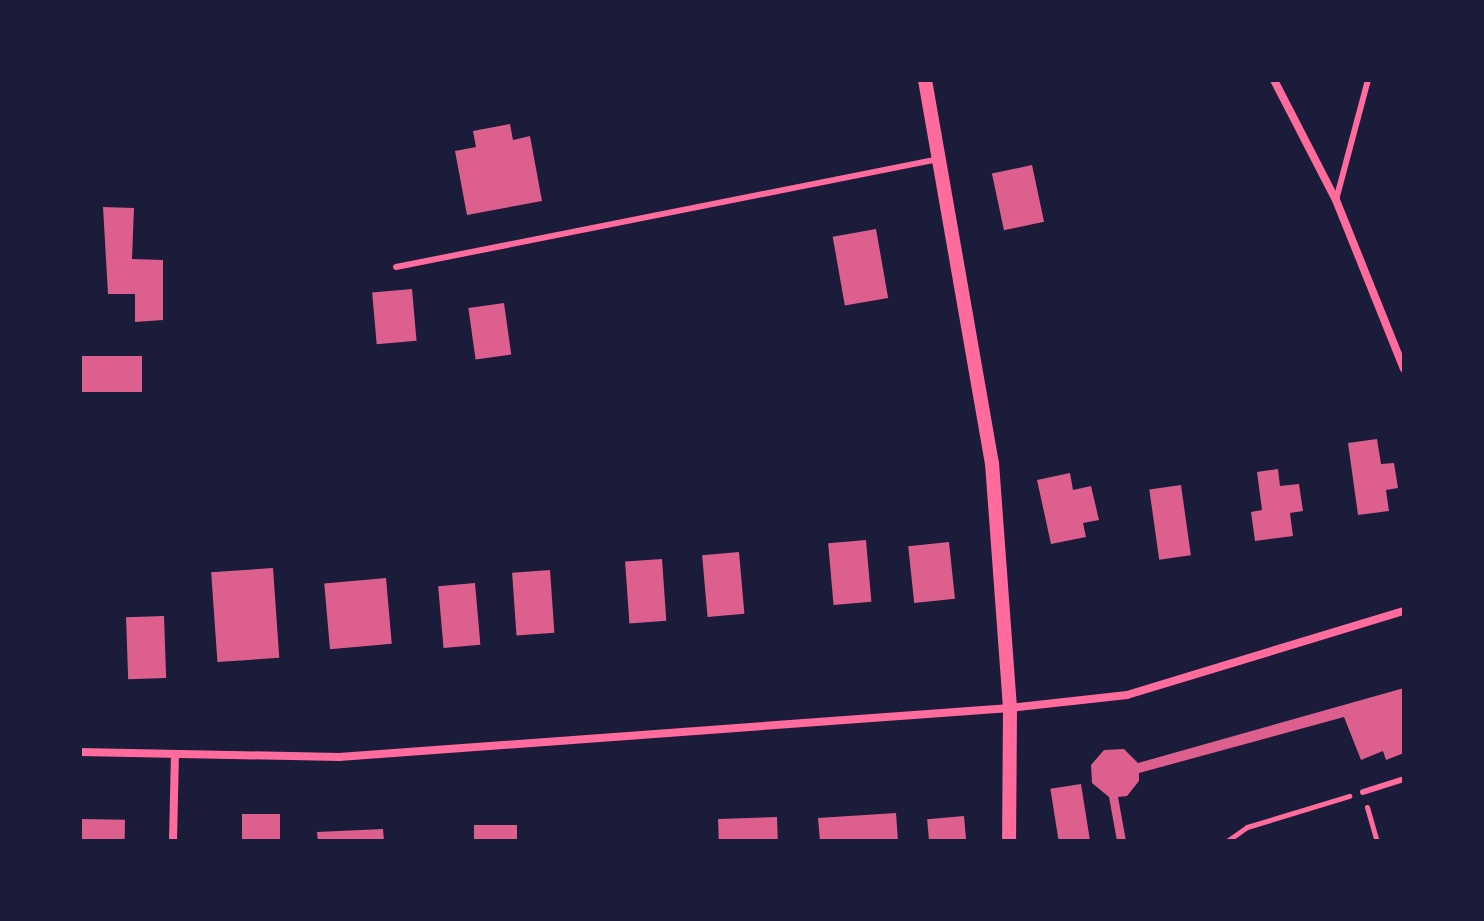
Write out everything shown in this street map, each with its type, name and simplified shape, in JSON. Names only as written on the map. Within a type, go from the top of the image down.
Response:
[{"type":"street","points":[[925,80],[992,463],[1010,708],[1009,841]]},
{"type":"street","points":[[1274,80],[1336,200],[1404,369]]},
{"type":"street","points":[[80,752],[339,757],[1010,708],[1127,695],[1404,611]]},
{"type":"street","points":[[173,841],[175,754]]},
{"type":"lane","points":[[1336,200],[1368,80]]},
{"type":"lane","points":[[396,267],[939,159]]},
{"type":"lane","points":[[1363,792],[1404,779]]},
{"type":"path","points":[[1227,841],[1247,827],[1289,811],[1363,792],[1377,841]]},
{"type":"building","points":[[510,124],[513,140],[530,136],[542,201],[467,215],[455,151],[476,147],[473,131]]},
{"type":"building","points":[[1032,165],[1044,222],[1004,230],[992,174]]},
{"type":"building","points":[[103,207],[134,208],[132,259],[163,260],[163,320],[135,322],[135,294],[108,294]]},
{"type":"building","points":[[876,229],[888,298],[845,306],[833,237]]},
{"type":"building","points":[[412,289],[417,341],[377,344],[372,292]]},
{"type":"building","points":[[504,303],[511,354],[476,360],[468,308]]},
{"type":"building","points":[[81,356],[142,356],[142,392],[81,392]]},
{"type":"building","points":[[1377,439],[1381,464],[1394,463],[1398,488],[1386,490],[1389,511],[1358,515],[1348,443]]},
{"type":"building","points":[[1278,469],[1280,486],[1299,484],[1303,511],[1290,513],[1293,536],[1255,541],[1251,512],[1262,510],[1257,472]]},
{"type":"building","points":[[1070,473],[1073,490],[1091,486],[1099,520],[1083,523],[1086,537],[1051,544],[1037,480]]},
{"type":"building","points":[[1181,485],[1191,555],[1159,560],[1149,489]]},
{"type":"building","points":[[866,540],[871,602],[834,605],[828,543]]},
{"type":"building","points":[[949,542],[955,599],[914,603],[908,546]]},
{"type":"building","points":[[739,552],[744,614],[708,617],[702,555]]},
{"type":"building","points":[[662,559],[666,621],[629,623],[625,562]]},
{"type":"building","points":[[273,568],[279,658],[217,662],[211,572]]},
{"type":"building","points":[[550,570],[554,633],[516,635],[512,573]]},
{"type":"building","points":[[386,578],[392,644],[330,649],[324,583]]},
{"type":"building","points":[[475,583],[480,645],[444,648],[438,586]]},
{"type":"building","points":[[164,616],[166,678],[128,679],[126,617]]},
{"type":"building","points":[[1404,688],[1404,753],[1386,760],[1383,751],[1361,760],[1344,717],[1139,773],[1139,781],[1127,796],[1118,797],[1126,841],[1117,841],[1109,797],[1092,783],[1091,765],[1104,750],[1124,749],[1138,763]]},
{"type":"building","points":[[1081,784],[1090,841],[1059,841],[1050,789]]},
{"type":"building","points":[[896,813],[898,841],[820,841],[818,818]]},
{"type":"building","points":[[242,814],[280,814],[280,841],[242,841]]},
{"type":"building","points":[[964,816],[966,841],[929,841],[927,819]]},
{"type":"building","points":[[777,817],[778,841],[719,841],[718,819]]},
{"type":"building","points":[[81,819],[125,820],[125,841],[81,841]]},
{"type":"building","points":[[474,825],[517,825],[517,841],[474,841]]},
{"type":"building","points":[[383,829],[384,841],[318,841],[317,832]]}]
